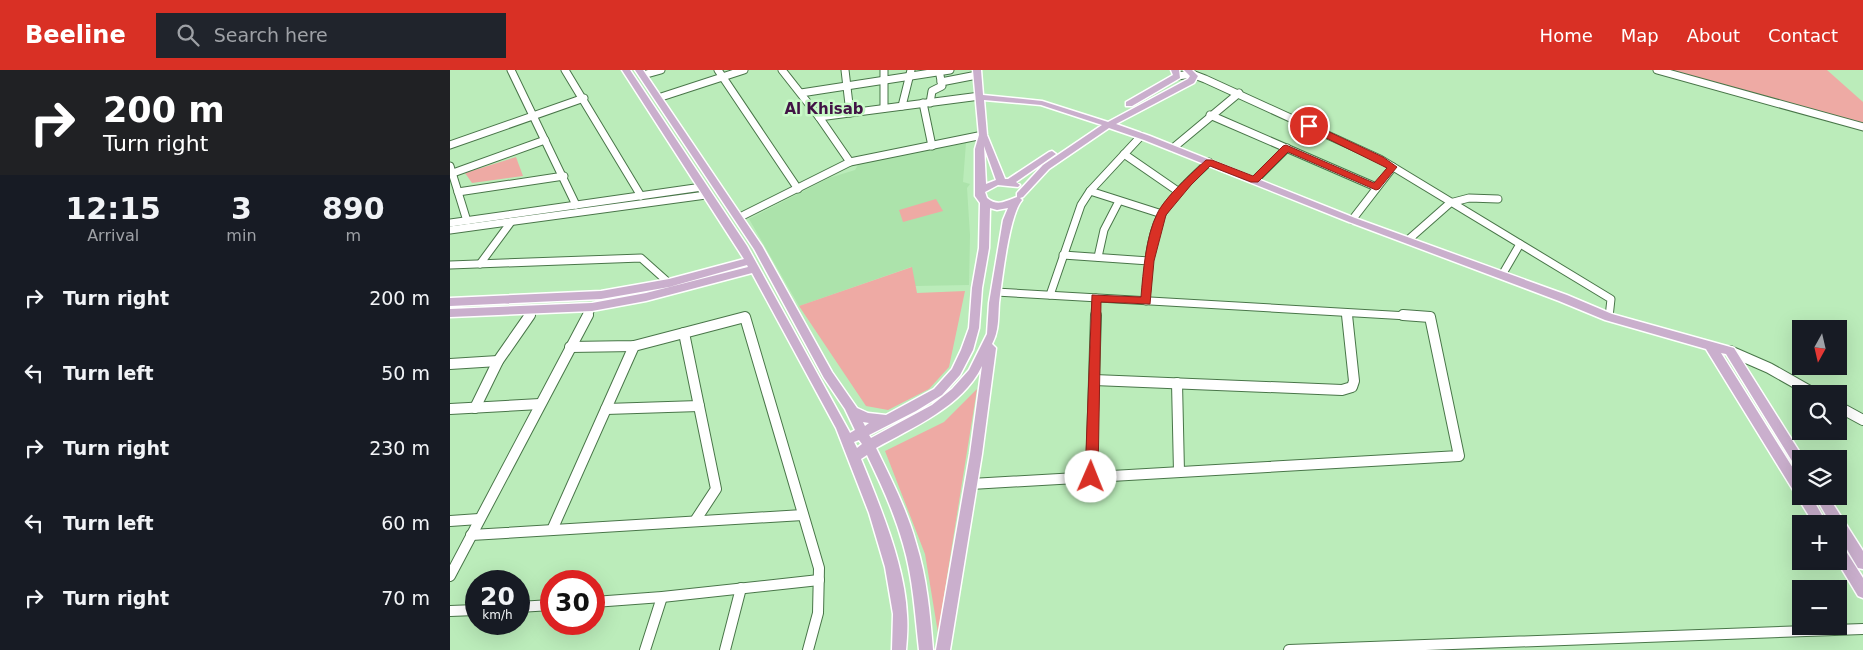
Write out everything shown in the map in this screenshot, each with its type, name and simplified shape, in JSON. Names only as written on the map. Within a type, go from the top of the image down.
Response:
[{"type":"main road","points":[[626,70],[752,265],[842,427],[876,513],[892,567],[900,614],[899,650]]},
{"type":"main road","points":[[1176,73],[1103,123],[1046,166],[1018,198],[1004,206],[994,207],[985,203],[980,196],[988,185],[1006,182],[1103,123],[1191,81],[1194,76],[1190,72]]},
{"type":"main road","points":[[641,73],[758,248],[828,375],[848,404],[853,411],[866,418],[885,420]]},
{"type":"main road","points":[[944,650],[971,484],[996,292],[1008,220],[1020,190],[1017,185],[1006,182],[983,135],[977,73]]},
{"type":"main road","points":[[980,96],[1042,103],[1103,123],[1173,148],[1352,220],[1502,275],[1609,317],[1730,351],[1792,451]]},
{"type":"main road","points":[[983,135],[979,144],[983,190]]},
{"type":"main road","points":[[846,440],[912,408],[938,392],[956,372],[967,350],[974,328],[977,288],[984,248],[985,203]]},
{"type":"main road","points":[[450,302],[600,295],[669,283],[752,265]]},
{"type":"main road","points":[[450,313],[592,306],[654,296],[752,265]]},
{"type":"main road","points":[[854,458],[868,446],[936,408],[956,392],[974,373],[992,334]]},
{"type":"main road","points":[[1710,345],[1792,477]]},
{"type":"main road","points":[[848,404],[895,500],[910,544],[920,590],[926,650]]},
{"type":"main road","points":[[1847,538],[1863,563]]},
{"type":"main road","points":[[1847,565],[1863,590]]},
{"type":"street","points":[[511,70],[564,176],[576,205]]},
{"type":"street","points":[[565,70],[584,98],[642,196]]},
{"type":"street","points":[[641,73],[661,70]]},
{"type":"street","points":[[718,70],[798,189]]},
{"type":"street","points":[[658,98],[744,70]]},
{"type":"street","points":[[782,70],[819,117],[850,162]]},
{"type":"street","points":[[845,70],[850,113]]},
{"type":"street","points":[[884,70],[884,108]]},
{"type":"street","points":[[902,106],[911,70]]},
{"type":"street","points":[[801,93],[909,78],[950,70]]},
{"type":"street","points":[[1657,70],[1863,127]]},
{"type":"street","points":[[932,146],[927,103],[931,92],[942,88],[939,71]]},
{"type":"street","points":[[1176,73],[1190,72],[1380,159],[1611,299],[1609,317]]},
{"type":"street","points":[[941,82],[977,73]]},
{"type":"street","points":[[1173,148],[1239,93]]},
{"type":"street","points":[[819,117],[980,96]]},
{"type":"street","points":[[450,145],[584,98]]},
{"type":"street","points":[[1210,116],[1376,187]]},
{"type":"street","points":[[738,218],[850,162],[983,135]]},
{"type":"street","points":[[1050,296],[1081,205],[1090,192],[1141,136]]},
{"type":"street","points":[[468,221],[451,170],[546,140]]},
{"type":"street","points":[[1255,180],[1286,148]]},
{"type":"street","points":[[1124,154],[1179,192]]},
{"type":"street","points":[[1146,301],[1149,261],[1162,214],[1179,192],[1209,162]]},
{"type":"street","points":[[1352,220],[1393,167]]},
{"type":"street","points":[[458,192],[564,176]]},
{"type":"street","points":[[450,223],[642,196],[704,191]]},
{"type":"street","points":[[450,230],[704,191]]},
{"type":"street","points":[[1090,192],[1162,214]]},
{"type":"street","points":[[1408,240],[1450,203],[1468,198],[1498,199]]},
{"type":"street","points":[[1098,256],[1104,230],[1119,201]]},
{"type":"street","points":[[480,264],[511,222]]},
{"type":"street","points":[[1502,275],[1520,244]]},
{"type":"street","points":[[1063,255],[1149,261]]},
{"type":"street","points":[[450,265],[641,258],[669,283]]},
{"type":"street","points":[[971,484],[1459,456],[1430,317],[996,292]]},
{"type":"street","points":[[1091,477],[1096,298]]},
{"type":"street","points":[[450,576],[592,306]]},
{"type":"street","points":[[475,408],[498,361],[534,309]]},
{"type":"street","points":[[1094,380],[1342,390],[1352,387],[1354,381],[1347,312]]},
{"type":"street","points":[[570,348],[634,346],[745,317],[818,568],[818,613],[808,650]]},
{"type":"street","points":[[684,333],[716,489],[695,521]]},
{"type":"street","points":[[552,530],[634,346]]},
{"type":"street","points":[[1730,351],[1769,368],[1799,385]]},
{"type":"street","points":[[450,364],[498,361]]},
{"type":"street","points":[[1177,383],[1179,472]]},
{"type":"street","points":[[450,409],[540,404]]},
{"type":"street","points":[[606,409],[699,406]]},
{"type":"street","points":[[1847,411],[1863,420]]},
{"type":"street","points":[[471,534],[803,515]]},
{"type":"street","points":[[450,521],[479,519]]},
{"type":"street","points":[[605,601],[818,580]]},
{"type":"street","points":[[725,650],[741,588]]},
{"type":"street","points":[[645,650],[662,597]]},
{"type":"street","points":[[450,611],[465,610]]},
{"type":"street","points":[[1289,650],[1863,629]]},
{"type":"shaded area","points":[[1674,70],[1827,70],[1863,102],[1863,124],[1675,73]]},
{"type":"shaded area","points":[[966,143],[963,182],[970,184],[967,188],[970,235],[969,285],[915,286],[911,267],[799,306],[749,219],[829,178],[855,170],[859,163]]},
{"type":"shaded area","points":[[516,157],[523,176],[472,183],[465,173]]},
{"type":"shaded area","points":[[936,199],[943,211],[903,222],[899,210]]},
{"type":"shaded area","points":[[912,267],[917,293],[965,291],[949,367],[929,389],[888,410],[866,406],[799,306]]},
{"type":"shaded area","points":[[977,389],[938,633],[925,554],[885,451],[944,422]]},
{"type":"district","name":"Al Khisab","points":[[824,109]]},
{"type":"route","points":[[1091,477],[1096,298],[1146,301],[1149,261],[1155,237],[1162,214],[1179,192],[1209,162],[1255,180],[1286,148],[1376,187],[1393,167],[1309,126]]}]
